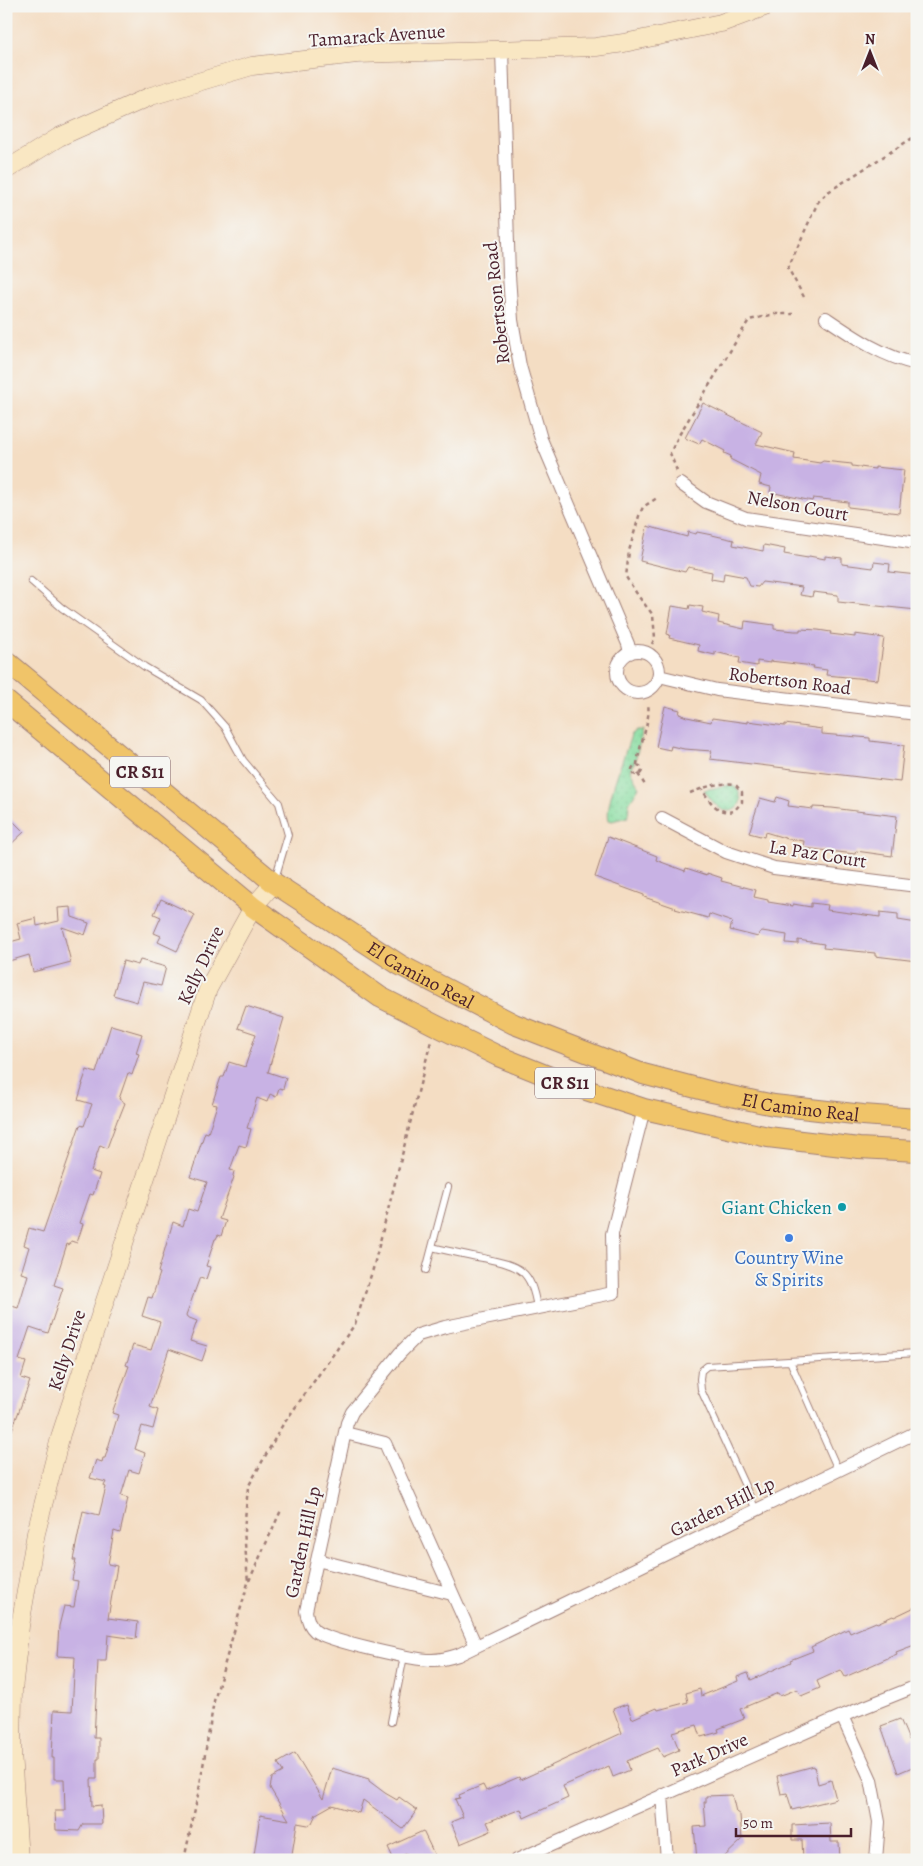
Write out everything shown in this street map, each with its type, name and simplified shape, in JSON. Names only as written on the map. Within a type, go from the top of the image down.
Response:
[{"type":"main road","name":"El Camino Real","points":[[6,661],[274,882],[400,965],[514,1024],[643,1074],[712,1092],[774,1105],[917,1119]]},
{"type":"main road","name":"El Camino Real","points":[[6,701],[253,907],[380,997],[435,1025],[498,1056],[565,1083],[644,1108],[768,1137],[841,1146],[917,1151]]},
{"type":"street","name":"Tamarack Avenue","points":[[7,168],[59,137],[151,96],[252,66],[357,54],[596,47],[624,44],[720,23],[767,6]]},
{"type":"street","name":"Robertson Road","points":[[502,50],[509,274],[512,320],[520,366],[541,439],[630,652]]},
{"type":"street","points":[[826,318],[862,343],[917,364]]},
{"type":"street","name":"Nelson Court","points":[[681,484],[706,502],[746,518],[917,543]]},
{"type":"street","points":[[636,651],[650,654],[658,665],[659,676],[649,690],[636,693],[624,687],[618,675],[620,662],[630,652],[636,651]]},
{"type":"street","name":"Robertson Road","points":[[659,676],[717,690],[917,714]]},
{"type":"street","name":"La Paz Court","points":[[662,818],[726,852],[774,868],[917,886]]},
{"type":"street","name":"Kelly Drive","points":[[14,1850],[13,1690],[20,1626],[36,1533],[61,1434],[208,989],[253,907],[274,882]]},
{"type":"street","name":"Garden Hill Lp","points":[[644,1108],[612,1234],[614,1293],[445,1327],[418,1335],[400,1353],[352,1412],[345,1433],[306,1611],[308,1621],[315,1631],[328,1638],[404,1656],[433,1660],[446,1659],[917,1432]]},
{"type":"street","points":[[345,1433],[385,1443],[476,1646]]},
{"type":"street","points":[[317,1560],[452,1594]]},
{"type":"street","name":"Park Drive","points":[[517,1860],[842,1716],[917,1686]]},
{"type":"street","points":[[842,1716],[871,1780],[879,1822],[876,1860]]},
{"type":"street","points":[[662,1795],[667,1860]]},
{"type":"lane","points":[[32,581],[62,608],[145,666],[201,700],[225,728],[243,760],[280,803],[288,835],[274,882]]},
{"type":"lane","points":[[426,1270],[448,1186]]},
{"type":"lane","points":[[432,1247],[513,1265],[528,1279],[534,1291],[537,1308]]},
{"type":"lane","points":[[756,1510],[701,1390],[701,1371],[707,1366],[917,1353]]},
{"type":"lane","points":[[790,1361],[838,1470]]},
{"type":"lane","points":[[391,1722],[404,1656]]},
{"type":"path","points":[[804,297],[788,268],[818,202],[828,192],[917,135]]},
{"type":"path","points":[[681,484],[670,453],[683,427],[749,320],[775,314],[793,314]]},
{"type":"path","points":[[652,644],[655,638],[653,615],[626,576],[629,551],[639,516],[643,507],[657,498]]},
{"type":"path","points":[[638,774],[641,769],[637,765],[639,749],[649,710],[648,703]]},
{"type":"path","points":[[637,765],[633,766],[632,771],[638,774],[645,785]]},
{"type":"path","points":[[690,793],[715,784],[735,784],[742,792],[742,802],[738,810],[724,812],[717,809],[702,789]]},
{"type":"path","points":[[248,1583],[244,1530],[248,1487],[282,1426],[355,1324],[373,1269],[435,1025]]},
{"type":"path","points":[[184,1860],[199,1790],[214,1701],[248,1583],[282,1508]]},
{"type":"green space","points":[[637,730],[643,730],[635,761],[630,770],[639,787],[629,803],[628,817],[612,821],[609,820],[608,812],[612,791],[631,735]]},
{"type":"green space","points":[[730,785],[738,789],[741,800],[736,808],[728,811],[716,805],[704,790]]},
{"type":"building","points":[[703,403],[762,432],[756,444],[795,453],[794,459],[820,463],[823,461],[852,464],[852,466],[875,469],[875,467],[904,470],[899,513],[848,507],[848,502],[813,498],[812,501],[770,492],[771,487],[759,484],[761,475],[730,459],[731,456],[724,453],[725,451],[702,439],[699,444],[685,438]]},
{"type":"building","points":[[647,526],[687,537],[688,532],[712,535],[734,540],[733,545],[763,551],[764,545],[785,549],[784,554],[808,558],[809,556],[825,559],[825,556],[842,558],[842,564],[873,568],[874,562],[890,564],[889,572],[917,575],[917,610],[838,602],[838,595],[813,592],[812,597],[800,595],[802,587],[762,582],[758,587],[750,586],[746,577],[724,573],[723,581],[711,579],[712,572],[688,567],[685,572],[640,561]]},
{"type":"building","points":[[690,605],[703,607],[702,612],[719,616],[718,623],[744,629],[745,621],[774,625],[774,629],[795,631],[800,631],[800,629],[818,630],[831,632],[830,634],[855,637],[855,634],[884,638],[878,680],[826,675],[827,670],[813,668],[814,666],[757,661],[757,666],[739,663],[740,658],[715,652],[715,655],[698,651],[699,645],[669,638],[670,635],[667,634],[672,606],[689,609]]},
{"type":"building","points":[[665,706],[680,710],[679,714],[687,717],[711,722],[712,718],[748,723],[748,721],[785,726],[785,724],[822,729],[822,734],[870,738],[870,741],[904,745],[900,782],[710,759],[712,751],[671,746],[670,750],[656,747]]},
{"type":"building","points":[[777,797],[789,801],[788,806],[813,809],[813,807],[832,808],[897,816],[892,856],[856,851],[855,854],[803,848],[804,841],[788,839],[765,832],[764,837],[749,833],[760,798],[775,802]]},
{"type":"building","points":[[6,814],[24,832],[6,849]]},
{"type":"building","points":[[608,837],[657,856],[656,860],[685,871],[686,868],[707,875],[707,873],[722,878],[721,881],[756,890],[754,897],[768,900],[768,902],[811,907],[811,903],[828,905],[827,910],[880,917],[880,912],[898,914],[898,920],[917,923],[917,961],[875,956],[875,953],[823,948],[824,944],[798,940],[798,944],[786,943],[787,935],[762,931],[758,937],[730,930],[732,922],[709,914],[708,918],[675,909],[644,897],[644,895],[595,877]]},
{"type":"building","points":[[161,899],[195,915],[177,951],[158,942],[161,936],[154,933],[161,917],[154,914]]},
{"type":"building","points":[[71,907],[72,917],[89,923],[85,935],[62,927],[71,962],[33,972],[29,955],[9,961],[6,943],[21,939],[17,923],[36,918],[37,926],[59,921],[58,908]]},
{"type":"building","points":[[140,960],[166,967],[161,986],[143,982],[137,1002],[113,995],[123,961],[138,965]]},
{"type":"building","points":[[246,1006],[284,1018],[268,1072],[286,1078],[283,1089],[279,1088],[276,1097],[270,1094],[267,1102],[257,1098],[247,1128],[251,1129],[246,1147],[239,1145],[230,1170],[234,1171],[234,1177],[219,1219],[226,1221],[221,1236],[218,1235],[215,1239],[206,1266],[210,1267],[206,1279],[200,1277],[186,1315],[197,1321],[190,1341],[207,1346],[202,1361],[169,1349],[150,1407],[158,1410],[153,1429],[142,1426],[135,1449],[145,1453],[139,1473],[129,1470],[121,1496],[128,1498],[120,1533],[114,1531],[108,1564],[117,1566],[108,1618],[138,1622],[136,1639],[108,1635],[106,1661],[98,1661],[94,1738],[99,1738],[99,1759],[97,1759],[97,1779],[91,1779],[92,1806],[101,1805],[102,1824],[83,1824],[79,1831],[56,1830],[55,1811],[65,1811],[64,1779],[54,1779],[54,1758],[52,1758],[54,1710],[72,1711],[75,1657],[57,1656],[59,1626],[64,1606],[74,1607],[78,1581],[72,1580],[76,1560],[73,1560],[83,1511],[99,1515],[106,1487],[104,1486],[106,1482],[90,1478],[96,1460],[102,1462],[103,1458],[105,1458],[118,1415],[112,1413],[129,1366],[126,1365],[133,1345],[151,1350],[160,1322],[142,1316],[148,1297],[152,1298],[173,1222],[183,1226],[188,1209],[197,1212],[207,1182],[190,1177],[205,1132],[208,1133],[217,1105],[212,1104],[221,1077],[224,1077],[229,1062],[245,1067],[256,1034],[238,1028]]},
{"type":"building","points":[[111,1025],[142,1034],[136,1053],[139,1054],[132,1075],[128,1073],[119,1099],[125,1103],[107,1148],[100,1145],[91,1171],[100,1174],[93,1195],[90,1194],[80,1223],[83,1224],[77,1243],[71,1241],[69,1245],[67,1244],[54,1285],[63,1288],[48,1333],[30,1327],[19,1360],[26,1362],[21,1378],[30,1381],[8,1441],[6,1441],[6,1322],[12,1306],[18,1308],[28,1275],[21,1273],[29,1247],[24,1245],[29,1228],[43,1232],[80,1125],[84,1126],[92,1104],[78,1100],[82,1084],[87,1070],[96,1073]]},
{"type":"building","points":[[917,1606],[917,1644],[845,1677],[841,1670],[817,1681],[820,1688],[801,1696],[797,1689],[780,1696],[778,1693],[740,1709],[744,1719],[718,1729],[719,1732],[701,1737],[697,1725],[672,1732],[679,1750],[663,1757],[658,1748],[627,1761],[630,1770],[613,1777],[609,1766],[563,1786],[568,1798],[524,1818],[521,1809],[487,1822],[491,1831],[460,1844],[451,1822],[463,1817],[455,1799],[460,1798],[459,1795],[483,1785],[486,1791],[519,1777],[520,1780],[622,1733],[613,1709],[627,1704],[632,1719],[657,1708],[658,1710],[688,1702],[686,1693],[700,1689],[701,1696],[738,1681],[737,1677],[748,1673],[751,1680],[791,1662],[790,1660],[813,1651],[811,1647],[848,1629],[850,1633],[894,1617]]},
{"type":"building","points":[[900,1719],[909,1740],[917,1736],[917,1765],[898,1773],[881,1726]]},
{"type":"building","points":[[295,1753],[323,1799],[332,1768],[369,1779],[369,1781],[385,1793],[397,1800],[399,1797],[417,1810],[403,1829],[363,1800],[359,1813],[332,1805],[316,1814],[312,1823],[308,1825],[297,1823],[291,1860],[254,1855],[260,1815],[289,1820],[270,1788],[272,1778],[283,1772],[278,1763]]},
{"type":"building","points":[[814,1766],[818,1784],[831,1780],[836,1799],[792,1810],[787,1793],[781,1794],[777,1776]]},
{"type":"building","points":[[732,1795],[736,1812],[740,1815],[742,1840],[721,1860],[697,1860],[694,1827],[706,1826],[704,1802],[706,1802],[706,1796]]},
{"type":"building","points":[[830,1823],[831,1842],[839,1842],[840,1860],[803,1860],[802,1840],[792,1840],[792,1825]]},
{"type":"building","points":[[423,1831],[437,1860],[409,1860],[406,1854],[394,1860],[388,1847]]},
{"type":"place","name":"Giant Chicken","points":[[842,1207]]},
{"type":"place","name":"Country Wine & Spirits","points":[[789,1238]]}]
